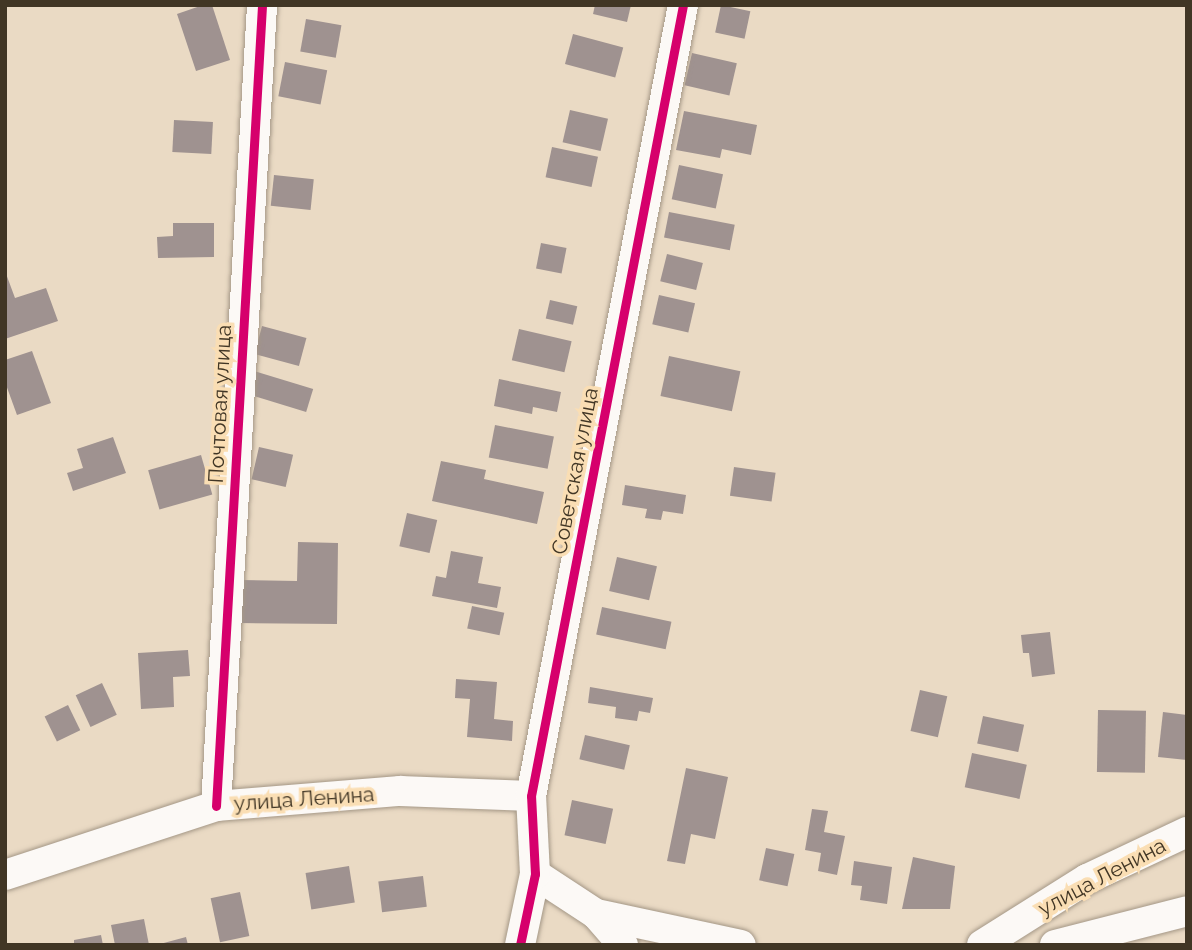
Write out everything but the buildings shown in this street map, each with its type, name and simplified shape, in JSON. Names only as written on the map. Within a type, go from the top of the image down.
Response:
[{"type":"street","name":"Почтовая улица","points":[[216,806],[262,5]]},
{"type":"street","name":"Советская улица","points":[[520,945],[534,874],[531,796],[683,5]]},
{"type":"street","name":"улица Ленина","points":[[5,875],[216,806],[400,791],[531,796]]},
{"type":"street","name":"улица Ленина","points":[[982,945],[1087,879],[1187,832]]},
{"type":"street","points":[[534,874],[596,914],[623,945]]},
{"type":"street","points":[[1055,945],[1187,911]]},
{"type":"street","points":[[596,914],[741,945]]},
{"type":"cycle path","points":[[216,806],[262,5]]},
{"type":"cycle path","points":[[520,945],[535,874],[531,796],[683,5]]}]
